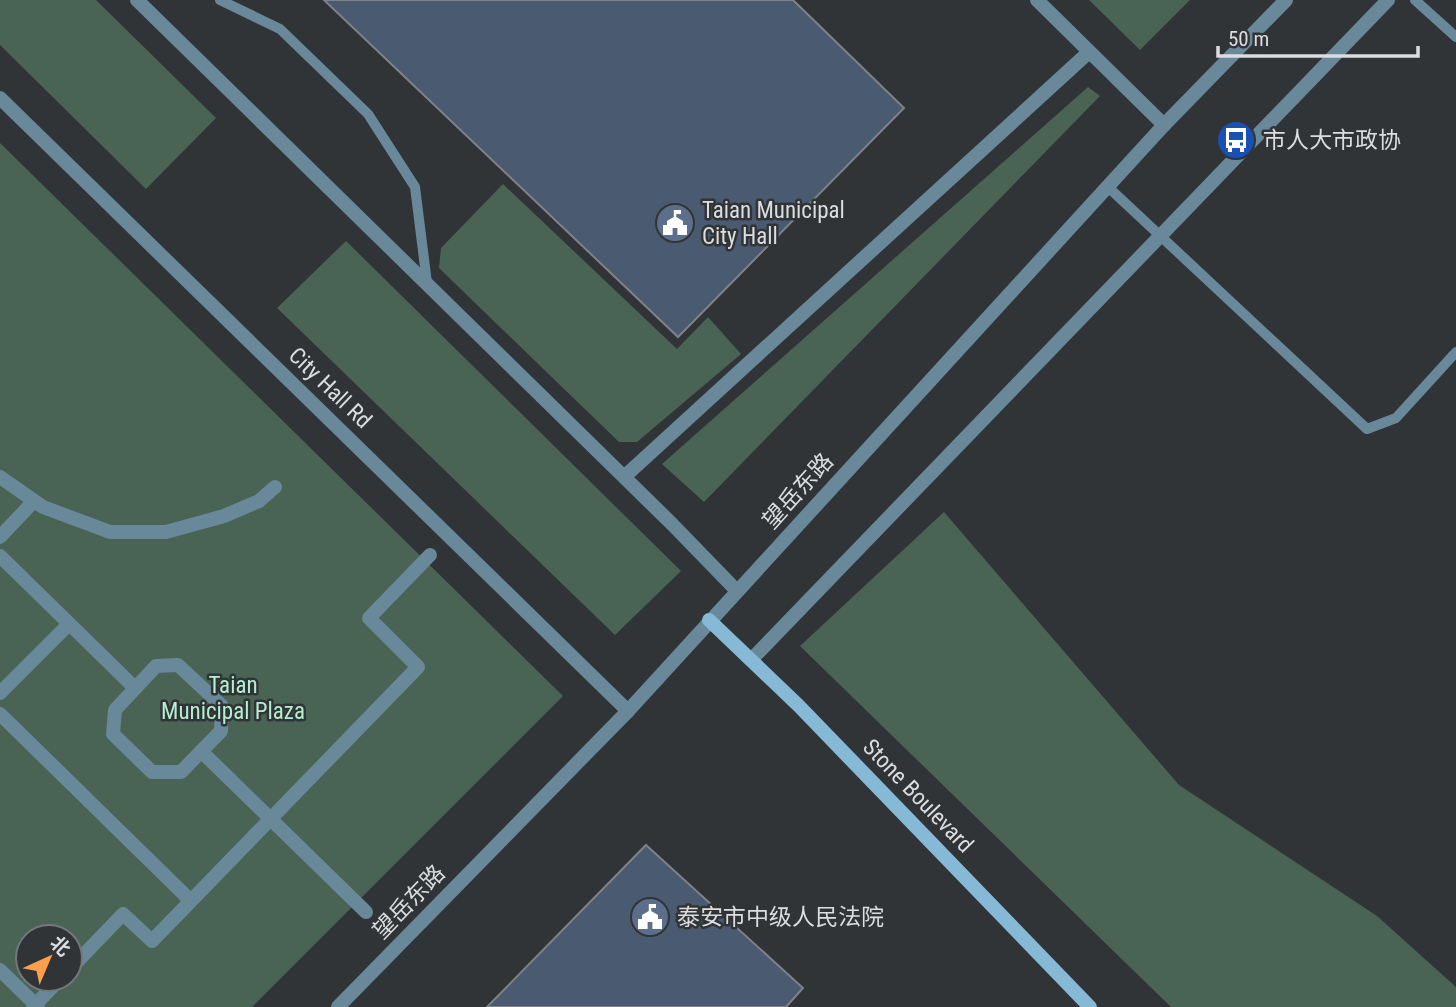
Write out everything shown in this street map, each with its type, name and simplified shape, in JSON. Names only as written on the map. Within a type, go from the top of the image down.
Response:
[{"type":"main road","name":"Stone Boulevard","points":[[709,620],[799,706],[1090,1007]]},
{"type":"street","points":[[137,0],[737,591]]},
{"type":"street","points":[[1037,0],[1164,125]]},
{"type":"street","name":"望岳东路","points":[[338,1007],[628,711],[1164,125],[1286,0]]},
{"type":"street","points":[[751,660],[1388,0]]},
{"type":"street","points":[[624,477],[1090,52]]},
{"type":"street","name":"City Hall Rd","points":[[0,98],[628,711]]},
{"type":"street","points":[[0,477],[43,507],[110,532],[166,532],[224,516],[260,501],[275,487]]},
{"type":"street","points":[[0,537],[34,501]]},
{"type":"street","points":[[84,954],[123,914],[152,941],[418,667],[369,618],[430,555]]},
{"type":"street","points":[[0,556],[135,688]]},
{"type":"street","points":[[0,693],[69,624]]},
{"type":"street","points":[[178,665],[222,706],[221,731],[201,751],[181,772],[152,772],[113,734],[115,709],[156,666],[178,665]]},
{"type":"street","points":[[0,714],[191,901]]},
{"type":"street","points":[[201,751],[366,912]]},
{"type":"street","points":[[0,970],[36,1006]]},
{"type":"lane","points":[[220,0],[281,29],[368,114],[415,187],[427,283]]},
{"type":"lane","points":[[1415,0],[1456,37]]},
{"type":"lane","points":[[1108,187],[1367,429],[1396,418],[1456,352]]},
{"type":"green space","points":[[0,0],[96,0],[216,118],[146,189],[0,45]]},
{"type":"green space","points":[[1089,0],[1190,0],[1140,50]]},
{"type":"green space","points":[[1088,87],[1100,96],[704,502],[662,464]]},
{"type":"green space","name":"Taian Municipal Plaza","points":[[0,143],[563,696],[252,1007],[0,1007]]},
{"type":"green space","points":[[503,184],[677,349],[708,317],[741,354],[637,442],[619,442],[439,268],[441,248]]},
{"type":"green space","points":[[346,241],[681,571],[615,635],[277,308]]},
{"type":"green space","points":[[944,512],[1179,785],[1377,916],[1456,987],[1456,1007],[1171,1007],[800,646]]},
{"type":"building","name":"Taian Municipal City Hall","points":[[324,0],[793,0],[904,108],[678,337]]},
{"type":"building","name":"泰安市中级人民法院","points":[[646,845],[803,988],[786,1007],[487,1007]]},
{"type":"place","name":"市人大市政协","points":[[1236,140]]},
{"type":"place","name":"Taian Municipal City Hall","points":[[675,223]]},
{"type":"place","name":"泰安市中级人民法院","points":[[650,917]]}]
